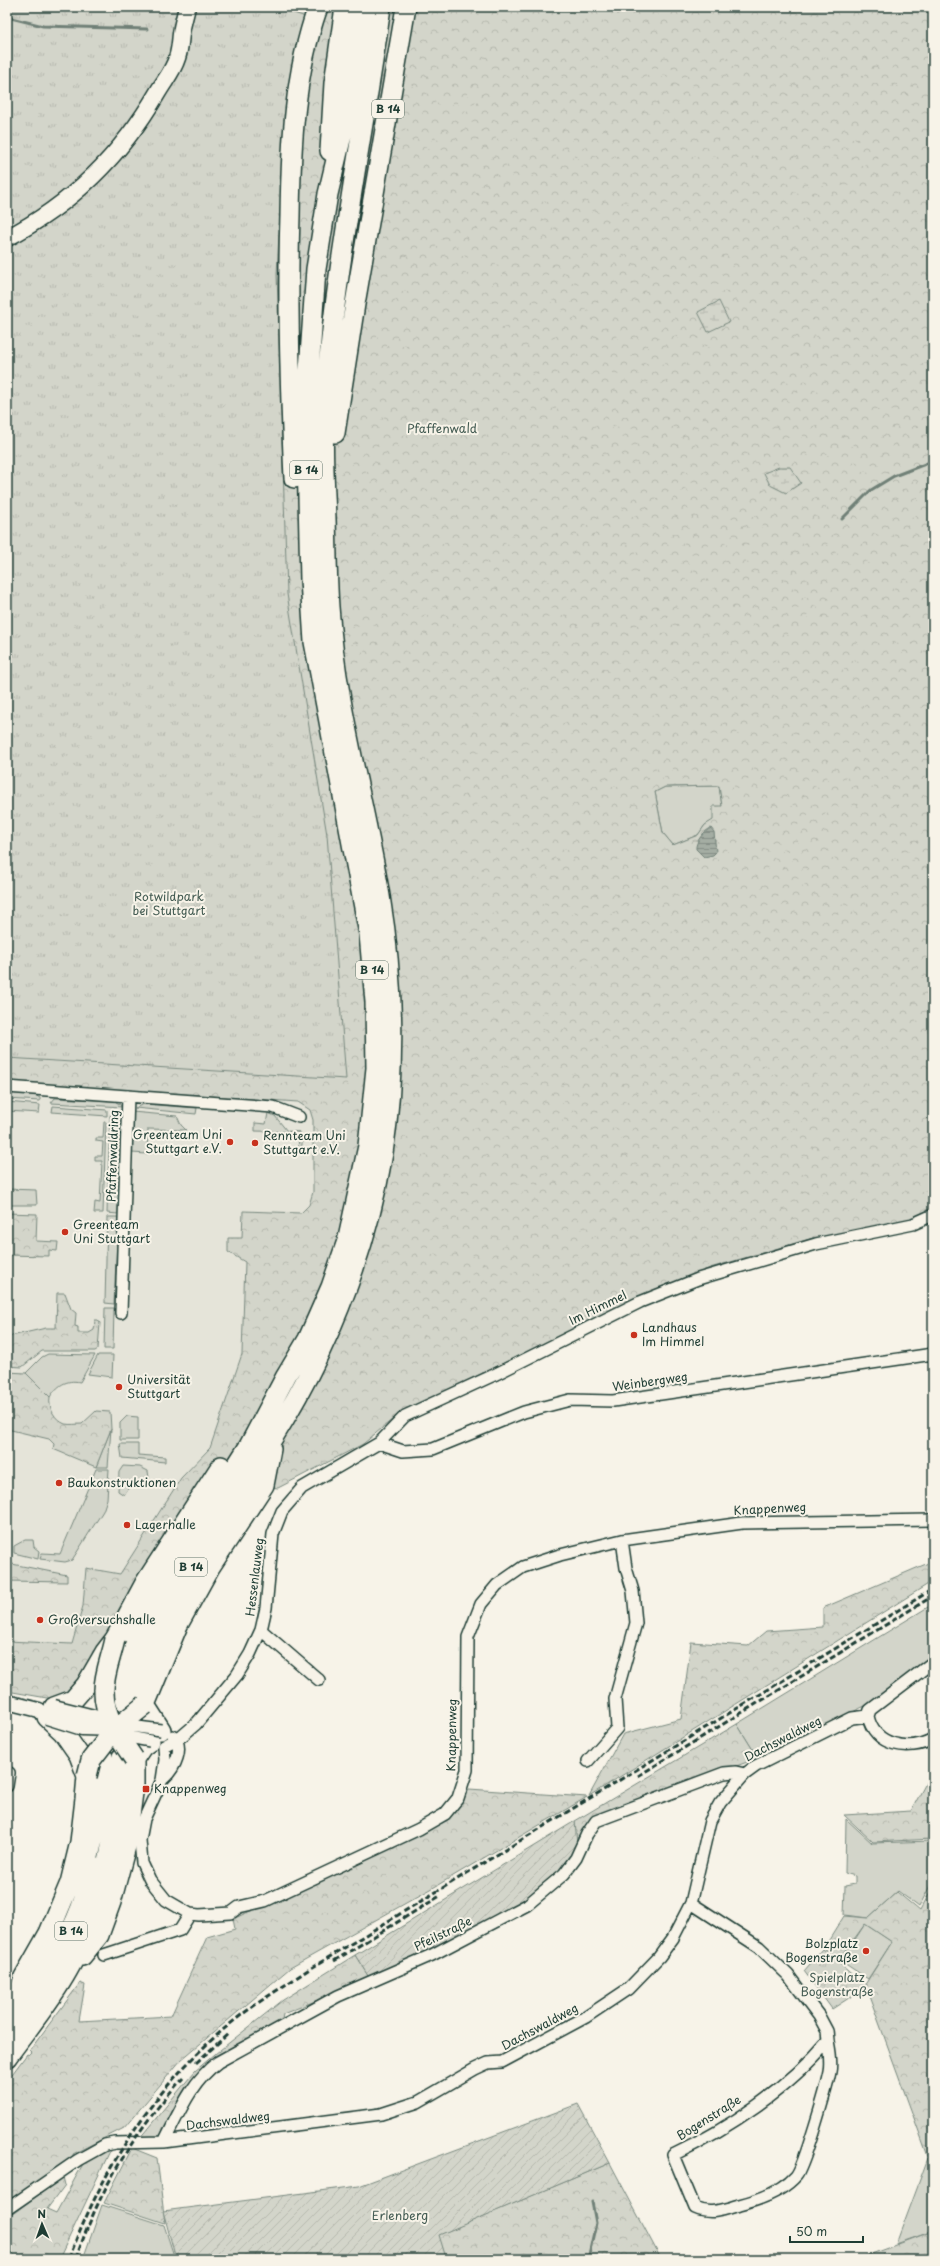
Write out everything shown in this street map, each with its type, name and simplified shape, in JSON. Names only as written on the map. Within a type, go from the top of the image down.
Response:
[{"type":"highway","points":[[310,580],[303,572],[297,534],[290,378],[288,285],[290,187],[297,101],[305,50],[318,7]]},
{"type":"highway","name":"B 14","points":[[128,1704],[126,1659],[146,1613],[167,1575],[249,1446],[279,1389],[308,1339],[331,1287],[348,1238],[368,1146],[376,1068],[375,1002],[369,934],[314,642],[307,491],[307,384],[316,269],[328,194],[331,110],[345,7]]},
{"type":"highway","points":[[326,524],[324,422],[336,296],[361,84],[362,7]]},
{"type":"highway","points":[[328,194],[361,84],[381,7]]},
{"type":"highway","name":"B 14","points":[[10,2015],[24,1977],[49,1933],[70,1883],[80,1842],[87,1776],[91,1760],[115,1729],[128,1704],[178,1625],[210,1567],[264,1485],[273,1437],[320,1351],[347,1288],[358,1254],[383,1153],[390,1084],[392,1015],[389,963],[376,874],[348,743],[337,673],[329,610],[326,524],[334,437],[344,371],[406,7]]},
{"type":"highway","name":"B 14","points":[[46,1712],[67,1704],[79,1695],[115,1639],[145,1583],[180,1526],[271,1390],[279,1389]]},
{"type":"highway","name":"B 14","points":[[7,2057],[46,2006],[70,1968],[99,1935],[111,1902],[126,1846],[134,1785],[128,1758],[106,1704],[104,1690],[115,1639]]},
{"type":"highway","points":[[128,1704],[158,1740],[142,1747],[128,1758]]},
{"type":"highway","points":[[46,1712],[74,1747],[87,1776]]},
{"type":"highway","name":"B 14","points":[[10,2015],[34,1985],[63,1933],[82,1886],[98,1818],[103,1757]]},
{"type":"highway","name":"B 14","points":[[70,1968],[100,1893],[107,1870],[128,1758]]},
{"type":"highway","name":"B 14","points":[[7,2029],[48,1973],[69,1934],[90,1882],[100,1833],[98,1818]]},
{"type":"main road","points":[[7,238],[47,214],[72,195],[98,173],[135,130],[158,91],[162,72],[172,46],[181,34],[187,7]]},
{"type":"street","name":"Pfaffenwaldring","points":[[7,1087],[273,1107],[299,1117]]},
{"type":"street","name":"Pfaffenwaldring","points":[[121,1312],[128,1096]]},
{"type":"street","name":"Im Himmel","points":[[302,1488],[379,1443],[405,1416],[494,1375],[640,1302],[698,1279],[746,1264],[816,1244],[912,1224],[933,1215]]},
{"type":"street","name":"Weinbergweg","points":[[379,1443],[402,1451],[433,1449],[524,1412],[570,1400],[613,1401],[933,1354]]},
{"type":"street","name":"Hessenlauweg","points":[[158,1740],[177,1740],[196,1724],[237,1675],[261,1630],[266,1608],[273,1534],[282,1511],[302,1488]]},
{"type":"street","name":"Knappenweg","points":[[921,1520],[933,1516]]},
{"type":"street","name":"Knappenweg","points":[[190,1914],[209,1915],[231,1913],[239,1907],[264,1901],[419,1829],[445,1814],[458,1798],[466,1770],[468,1637],[481,1604],[497,1585],[523,1567],[560,1554],[622,1540],[742,1523],[933,1520]]},
{"type":"street","points":[[588,1761],[616,1728],[615,1699],[636,1623],[633,1591],[626,1568],[622,1540]]},
{"type":"street","name":"Hessenlauweg","points":[[261,1630],[319,1680]]},
{"type":"street","points":[[933,1662],[870,1710],[868,1716],[873,1729],[891,1743],[906,1747],[918,1746],[933,1739]]},
{"type":"street","points":[[7,1702],[46,1712],[82,1728],[115,1729],[129,1737],[158,1740],[172,1735],[177,1740],[178,1754],[168,1774],[162,1780]]},
{"type":"street","name":"Dachswaldweg","points":[[7,2209],[78,2160],[105,2145],[115,2143],[164,2142],[381,2114],[418,2102],[488,2063],[502,2062],[561,2032],[628,1989],[659,1957],[673,1938],[691,1903],[710,1821],[720,1803],[745,1774],[756,1766],[852,1718],[868,1716]]},
{"type":"street","points":[[104,1955],[180,1930],[190,1914],[166,1900],[150,1880],[142,1863],[140,1840],[144,1819],[162,1780],[166,1760],[158,1740]]},
{"type":"street","points":[[7,1772],[9,1773],[7,1786]]},
{"type":"street","name":"Pfeilstraße","points":[[164,2142],[200,2077],[218,2062],[338,1996],[432,1955],[527,1905],[564,1874],[576,1858],[587,1834],[596,1821],[724,1773],[736,1772],[745,1774]]},
{"type":"street","name":"Bogenstraße","points":[[691,1903],[759,1947],[788,1975],[819,2016],[827,2031],[828,2041],[831,2071],[805,2156],[797,2176],[781,2188],[760,2199],[713,2212],[704,2212],[695,2208],[673,2155],[718,2131],[773,2093],[819,2052],[828,2041]]},
{"type":"shaded area","points":[[711,828],[714,832],[716,852],[713,855],[704,857],[696,849],[696,846],[700,837]]},
{"type":"shaded area","name":"Universität Stuttgart","points":[[7,1082],[298,1102],[310,1110],[313,1120],[313,1192],[309,1205],[301,1213],[243,1211],[242,1238],[228,1252],[245,1262],[242,1354],[210,1448],[181,1478],[120,1574],[86,1568],[83,1606],[72,1644],[7,1641]]},
{"type":"green space","name":"Rotwildpark bei Stuttgart","points":[[7,7],[275,7],[306,17],[292,69],[284,130],[277,274],[287,594],[327,835],[346,1079],[7,1058]]},
{"type":"green space","name":"Pfaffenwald","points":[[257,7],[933,7],[933,1210],[918,1221],[813,1238],[710,1268],[624,1305],[400,1413],[363,1444],[278,1488],[205,1479],[81,1683],[60,1698],[47,1698],[7,1691],[7,1641],[72,1644],[83,1606],[86,1568],[120,1574],[181,1478],[210,1448],[242,1354],[245,1262],[228,1252],[228,1238],[242,1238],[243,1211],[301,1213],[309,1205],[313,1192],[313,1120],[310,1110],[298,1102],[7,1082],[7,246]],"holes":[[[719,786],[722,806],[713,806],[713,820],[705,825],[698,835],[673,845],[663,833],[655,792],[665,787]]]},
{"type":"green space","points":[[719,301],[729,322],[708,332],[698,312]]},
{"type":"green space","points":[[779,467],[790,467],[801,483],[786,493],[770,485],[764,473]]},
{"type":"green space","points":[[719,786],[722,806],[713,821],[705,825],[698,835],[673,845],[663,833],[655,792],[665,787]]},
{"type":"green space","points":[[7,1093],[35,1095],[40,1098],[40,1101],[7,1099]]},
{"type":"green space","points":[[55,1098],[115,1101],[123,1107],[51,1103]]},
{"type":"green space","points":[[7,1102],[40,1105],[39,1113],[7,1111]]},
{"type":"green space","points":[[144,1104],[197,1108],[196,1114],[135,1108]]},
{"type":"green space","points":[[53,1106],[107,1110],[107,1116],[52,1112]]},
{"type":"green space","points":[[113,1111],[122,1111],[118,1214],[107,1213],[110,1116]]},
{"type":"green space","points":[[132,1112],[177,1116],[181,1125],[186,1130],[148,1129],[147,1154],[132,1153]]},
{"type":"green space","points":[[268,1113],[275,1116],[287,1131],[299,1132],[255,1131],[255,1123],[266,1124]]},
{"type":"green space","points":[[104,1122],[106,1122],[103,1213],[94,1213],[95,1202],[100,1203],[102,1161],[95,1161],[95,1156],[102,1156],[103,1142],[96,1141],[96,1138],[103,1138]]},
{"type":"green space","points":[[299,1132],[299,1136],[303,1136],[301,1152],[298,1154]]},
{"type":"green space","points":[[7,1189],[36,1190],[37,1205],[7,1205]]},
{"type":"green space","points":[[7,1213],[37,1214],[36,1241],[58,1242],[57,1251],[49,1250],[49,1256],[7,1255]]},
{"type":"green space","points":[[107,1217],[118,1217],[114,1304],[105,1303]]},
{"type":"green space","points":[[57,1293],[65,1293],[71,1309],[76,1313],[75,1326],[78,1327],[78,1333],[89,1333],[94,1330],[95,1320],[98,1320],[100,1323],[98,1349],[95,1351],[42,1351],[22,1367],[7,1366],[7,1337],[46,1328],[56,1328]]},
{"type":"green space","points":[[105,1308],[114,1308],[113,1349],[104,1349]]},
{"type":"green space","points":[[48,1354],[95,1355],[80,1382],[75,1381],[62,1384],[50,1397],[26,1373],[42,1357]]},
{"type":"green space","points":[[98,1355],[113,1355],[112,1377],[88,1374]]},
{"type":"green space","points":[[7,1372],[26,1373],[50,1397],[51,1409],[55,1417],[65,1424],[82,1424],[96,1411],[110,1412],[111,1429],[96,1467],[53,1449],[54,1444],[49,1439],[7,1429]]},
{"type":"green space","points":[[127,1416],[138,1417],[138,1440],[120,1440],[120,1423]]},
{"type":"green space","points":[[111,1429],[108,1467],[96,1467]]},
{"type":"green space","points":[[120,1444],[138,1444],[138,1455],[165,1457],[165,1462],[122,1458]]},
{"type":"green space","points":[[123,1466],[140,1467],[148,1471],[149,1478],[143,1487],[133,1481],[124,1495],[118,1491],[119,1472]]},
{"type":"green space","points":[[96,1469],[109,1469],[107,1499],[103,1511],[72,1560],[65,1562],[40,1559],[42,1553],[60,1554]]},
{"type":"green space","points":[[25,1540],[33,1540],[34,1547],[39,1551],[38,1559],[14,1553],[14,1546]]},
{"type":"green space","points":[[933,1561],[933,1581],[589,1796],[623,1734],[681,1719],[691,1642],[748,1646],[766,1631],[823,1627],[823,1608]]},
{"type":"green space","points":[[12,1564],[67,1575],[67,1582],[7,1581],[7,1566]]},
{"type":"green space","points":[[933,1604],[933,1656],[871,1703],[758,1758],[737,1724]]},
{"type":"green space","points":[[737,1724],[758,1758],[596,1818],[576,1839],[575,1821]]},
{"type":"green space","points":[[933,1770],[933,1839],[873,1842],[844,1815],[911,1811]]},
{"type":"green space","points":[[469,1789],[587,1797],[431,1889],[290,1968],[181,2060],[124,2128],[73,2154],[74,2157],[7,2202],[7,2081],[27,2054],[29,2055],[32,2052],[30,2050],[80,1983],[85,1985],[79,2021],[171,2016],[207,1937],[235,1929],[233,1919],[448,1820]]},
{"type":"green space","points":[[846,1819],[872,1843],[933,1841],[933,1880],[919,1907],[898,1891],[868,1918],[844,1915],[845,1886],[855,1884],[855,1876],[845,1873]]},
{"type":"green space","points":[[575,1821],[577,1845],[562,1872],[508,1912],[370,1979],[355,1955]]},
{"type":"green space","points":[[933,1886],[933,2170],[866,1987],[866,1983],[892,1942],[865,1924],[839,1960],[824,1948],[844,1916],[868,1918],[897,1892],[920,1911]]},
{"type":"green space","name":"Bolzplatz Bogenstraße","points":[[865,1924],[892,1942],[868,1979],[841,1961]]},
{"type":"green space","name":"Spielplatz Bogenstraße","points":[[823,1949],[866,1987],[832,2009],[804,1971]]},
{"type":"green space","points":[[355,1955],[370,1979],[283,2014],[281,2025],[213,2063],[161,2139],[139,2139],[195,2071],[283,2000]]},
{"type":"green space","name":"Erlenberg","points":[[578,2104],[610,2163],[439,2235],[446,2258],[176,2259],[163,2211],[359,2186]]},
{"type":"green space","points":[[109,2146],[110,2151],[59,2259],[7,2259],[7,2218],[63,2177],[65,2185],[47,2209],[56,2213],[83,2164],[81,2162]]},
{"type":"green space","points":[[132,2148],[157,2158],[165,2223],[104,2203]]},
{"type":"green space","points":[[928,2158],[933,2170],[933,2231],[896,2244]]},
{"type":"green space","points":[[610,2163],[661,2259],[441,2259],[446,2258],[438,2235]]},
{"type":"green space","points":[[102,2205],[164,2225],[175,2259],[83,2259]]},
{"type":"green space","points":[[933,2231],[933,2259],[858,2259]]},
{"type":"waterway","points":[[7,17],[43,26],[147,29]]},
{"type":"waterway","points":[[842,519],[871,490],[894,476],[933,461]]},
{"type":"waterway","points":[[588,2259],[596,2223],[592,2202]]},
{"type":"waterway","points":[[569,2259],[579,2259]]},
{"type":"railway","points":[[69,2259],[99,2190],[117,2157],[137,2126],[184,2067],[240,2016],[308,1970],[933,1589]]},
{"type":"railway","points":[[638,1776],[933,1596]]},
{"type":"railway","points":[[334,1961],[440,1896]]},
{"type":"railway","points":[[196,2063],[229,2033]]},
{"type":"railway","points":[[76,2259],[95,2210],[120,2163],[149,2119],[183,2078]]},
{"type":"place","name":"Greenteam Uni Stuttgart e.V.","points":[[230,1142]]},
{"type":"place","name":"Rennteam Uni Stuttgart e.V.","points":[[255,1143]]},
{"type":"place","name":"Greenteam Uni Stuttgart","points":[[65,1232]]},
{"type":"place","name":"Landhaus Im Himmel","points":[[634,1335]]},
{"type":"place","name":"Universität Stuttgart","points":[[119,1387]]},
{"type":"place","name":"Baukonstruktionen","points":[[59,1483]]},
{"type":"place","name":"Lagerhalle","points":[[127,1525]]},
{"type":"place","name":"Großversuchshalle","points":[[40,1620]]},
{"type":"place","name":"Knappenweg","points":[[146,1789]]},
{"type":"place","name":"Bolzplatz Bogenstraße","points":[[866,1951]]}]
